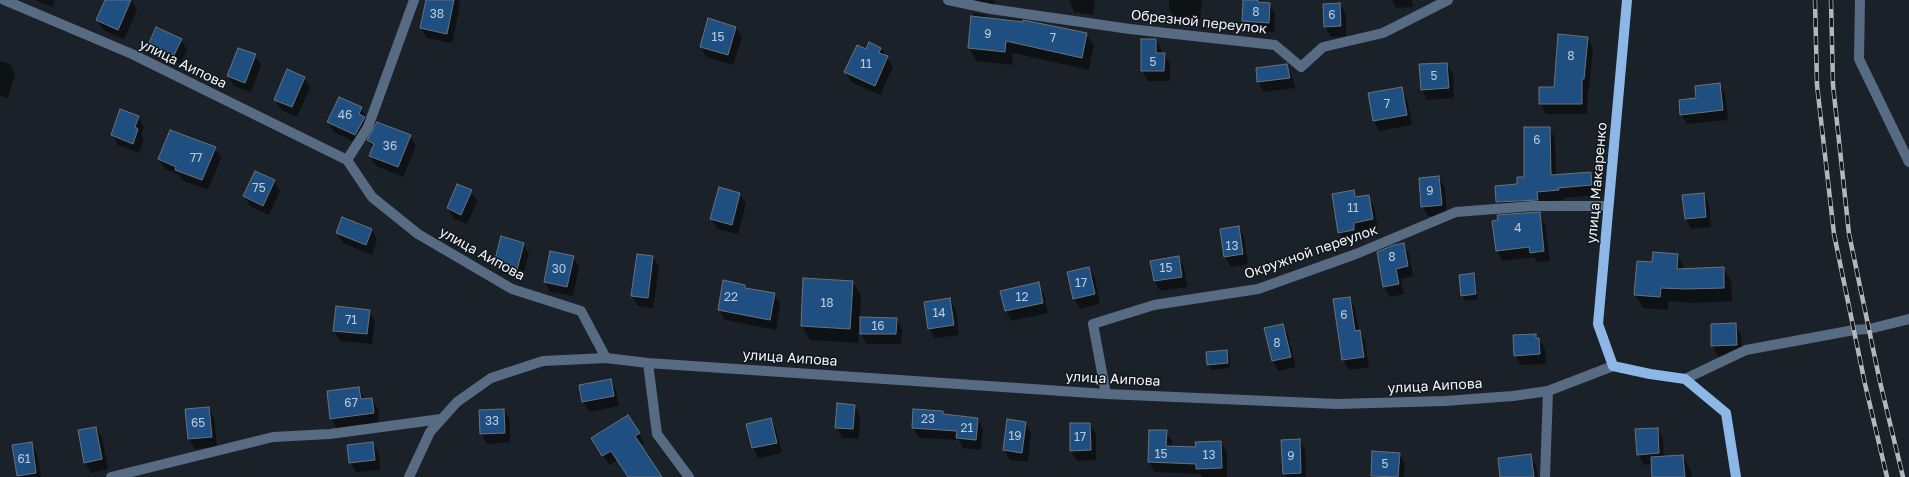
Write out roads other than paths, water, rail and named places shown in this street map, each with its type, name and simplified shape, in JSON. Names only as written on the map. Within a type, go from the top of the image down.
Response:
[{"type":"main road","name":"улица Макаренко","points":[[1614,366],[1598,324],[1627,0]]},
{"type":"main road","points":[[1614,366],[1685,380],[1726,413],[1736,477]]},
{"type":"street","name":"улица Аипова","points":[[4,0],[132,54],[347,160],[372,197],[418,234],[512,289],[581,311],[606,358]]},
{"type":"street","points":[[347,160],[368,127],[414,0]]},
{"type":"street","name":"Обрезной переулок","points":[[948,0],[991,9],[1130,29],[1275,45],[1301,67],[1323,47],[1383,33],[1448,0]]},
{"type":"street","points":[[1860,0],[1859,59],[1909,162]]},
{"type":"street","name":"Окружной переулок","points":[[1106,394],[1093,324],[1154,305],[1258,289],[1356,254],[1456,212],[1533,206],[1608,206]]},
{"type":"street","points":[[1685,380],[1746,350],[1854,330],[1869,329],[1909,319]]},
{"type":"street","name":"улица Аипова","points":[[409,477],[430,432],[458,402],[491,378],[543,361],[606,358],[648,363],[1106,394],[1337,404],[1445,401],[1514,396],[1548,391],[1614,366]]},
{"type":"street","points":[[648,363],[657,434],[689,477]]},
{"type":"street","points":[[1545,477],[1548,391]]},
{"type":"street","points":[[111,477],[273,437],[330,434],[441,419]]},
{"type":"railway","points":[[1815,0],[1817,85],[1834,234],[1865,384],[1887,477]]},
{"type":"railway","points":[[1831,0],[1833,85],[1849,234],[1880,382],[1903,477]]}]
